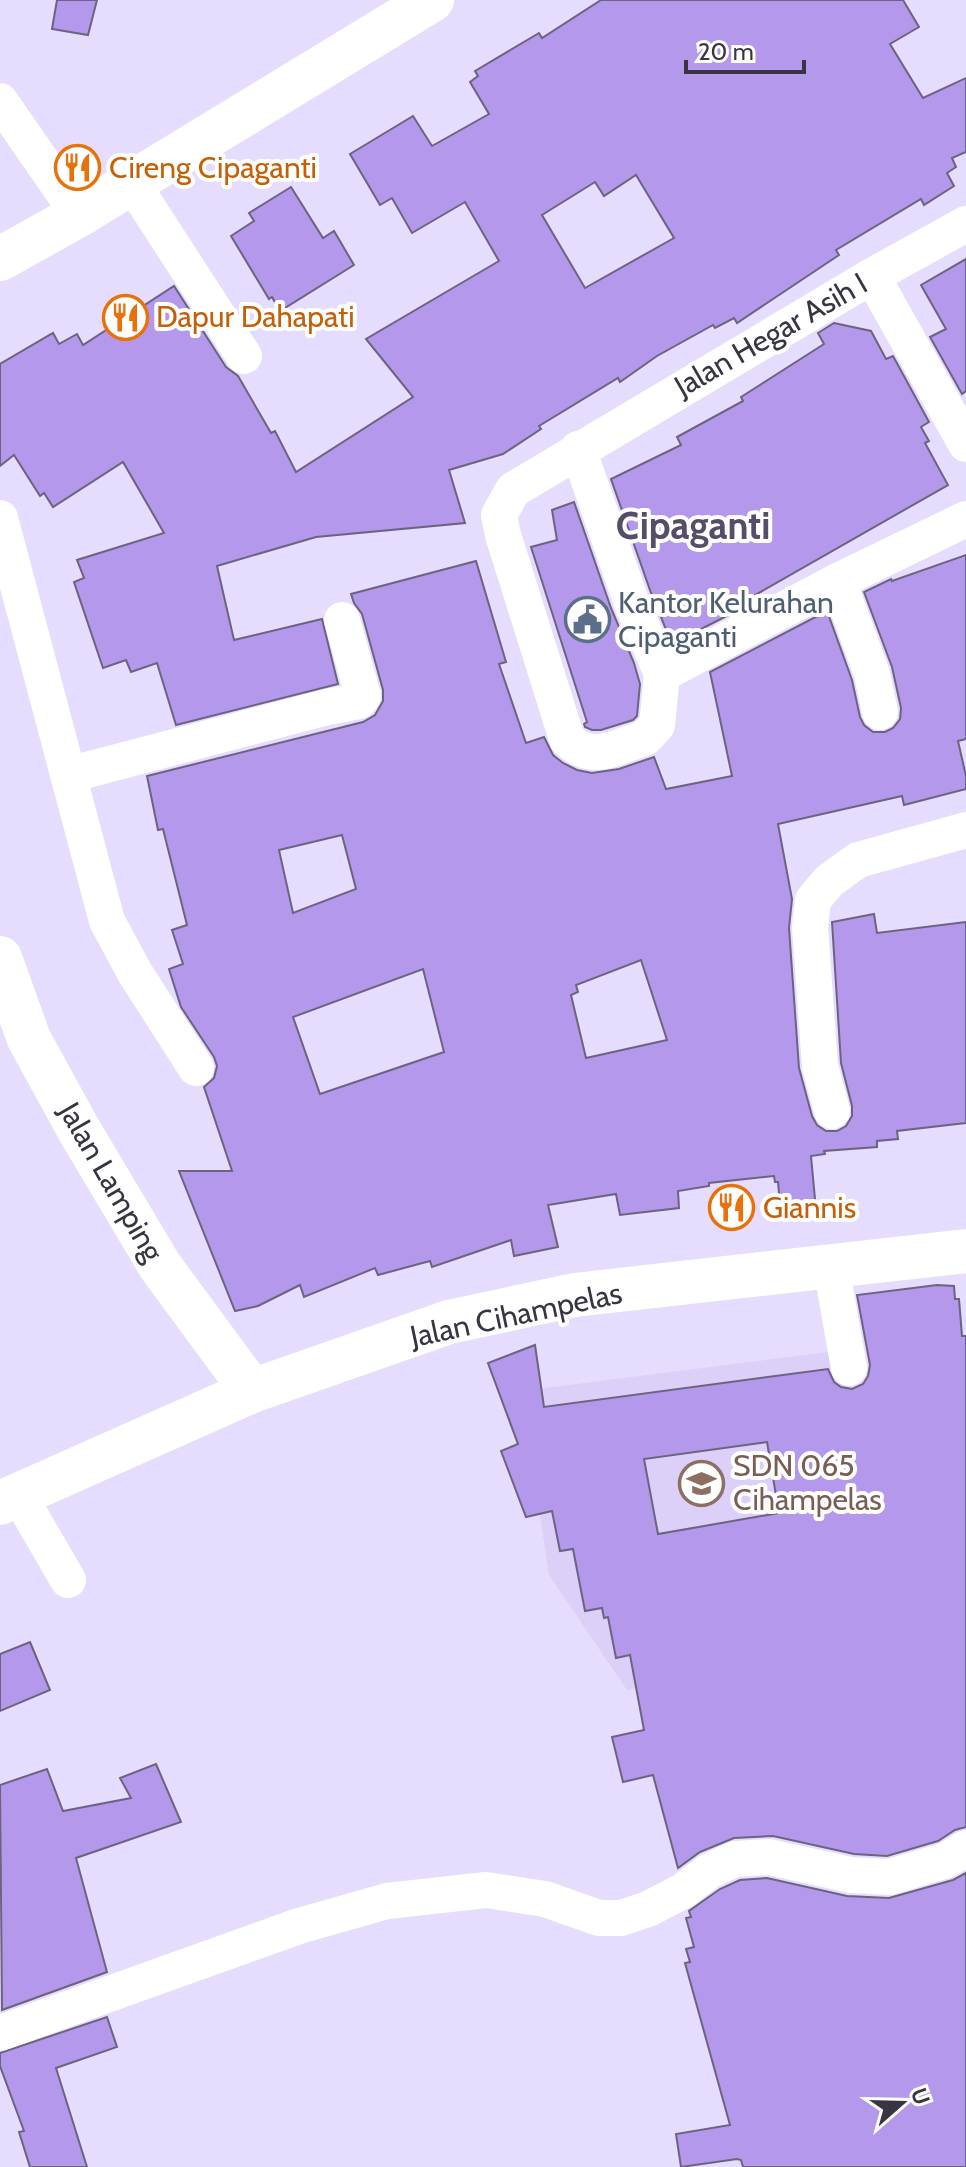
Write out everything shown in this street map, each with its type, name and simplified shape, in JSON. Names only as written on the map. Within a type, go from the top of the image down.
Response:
[{"type":"main road","points":[[0,259],[79,215],[432,0]]},
{"type":"main road","name":"Jalan Lamping","points":[[0,958],[29,1039],[79,1130],[160,1266],[252,1391]]},
{"type":"main road","name":"Jalan Cihampelas","points":[[9,1498],[252,1391],[449,1322],[575,1295],[966,1251]]},
{"type":"street","points":[[0,101],[79,215]]},
{"type":"street","points":[[132,183],[244,356]]},
{"type":"street","name":"Jalan Hegar Asih I","points":[[662,674],[657,725],[645,738],[595,754],[577,748],[567,739],[503,535],[499,515],[513,490],[872,276],[966,224]]},
{"type":"street","points":[[872,276],[966,444]]},
{"type":"street","points":[[578,449],[631,601],[662,674],[838,581],[966,519]]},
{"type":"street","points":[[0,518],[107,921],[135,973],[196,1068]]},
{"type":"street","points":[[838,581],[872,674],[880,712]]},
{"type":"street","points":[[68,775],[359,701],[363,696],[342,620]]},
{"type":"street","points":[[832,1111],[820,1066],[810,927],[813,900],[829,881],[858,860],[966,830]]},
{"type":"street","points":[[831,1266],[849,1368]]},
{"type":"street","points":[[9,1498],[68,1580]]},
{"type":"street","points":[[0,2033],[299,1926],[387,1901],[486,1890],[545,1899],[599,1918],[621,1918],[648,1909],[683,1891],[709,1871],[735,1859],[769,1857],[851,1875],[890,1877],[947,1860],[966,1848]]},
{"type":"shaded area","name":"SDN 065 Cihampelas","points":[[844,1350],[895,1626],[627,1690],[549,1575],[521,1391]]},
{"type":"building","points":[[57,0],[97,0],[88,35],[52,29]]},
{"type":"building","points":[[601,0],[903,0],[919,27],[890,44],[923,98],[966,78],[966,152],[952,158],[956,167],[947,173],[954,186],[924,205],[921,199],[836,250],[839,255],[737,323],[734,318],[715,328],[713,325],[657,356],[620,382],[618,378],[539,426],[541,429],[503,454],[449,470],[465,523],[316,537],[217,566],[234,640],[322,619],[338,684],[176,725],[157,663],[131,672],[126,660],[103,668],[74,582],[84,578],[77,560],[164,533],[123,462],[53,507],[44,493],[40,496],[14,455],[0,466],[0,364],[53,333],[59,344],[77,334],[83,345],[174,286],[226,367],[238,376],[271,433],[275,431],[296,472],[413,397],[366,339],[499,261],[465,202],[412,233],[392,198],[380,205],[350,154],[413,116],[432,146],[489,114],[470,82],[478,76],[475,71],[539,33],[542,38]],"holes":[[[636,175],[674,238],[585,288],[542,215],[595,182],[604,196]]]},
{"type":"building","points":[[291,187],[323,238],[334,231],[354,265],[280,311],[272,297],[269,299],[231,236],[254,221],[249,213]]},
{"type":"building","points":[[966,259],[966,391],[962,394],[930,337],[946,329],[921,285]]},
{"type":"building","points":[[834,323],[871,331],[886,359],[893,356],[929,422],[921,427],[929,441],[925,443],[948,485],[750,598],[752,603],[672,644],[611,479],[681,445],[677,437],[743,401],[741,397],[824,344],[818,333]]},
{"type":"building","name":"Kantor Kelurahan Cipaganti","points":[[574,502],[640,684],[637,716],[601,730],[585,727],[587,722],[531,547],[557,540],[552,510]]},
{"type":"building","points":[[966,555],[966,739],[958,741],[966,789],[904,805],[902,796],[778,824],[792,899],[789,928],[799,1068],[817,1125],[826,1131],[837,1131],[846,1126],[852,1116],[852,1106],[841,1063],[832,922],[874,914],[877,933],[966,922],[966,1123],[897,1131],[898,1139],[877,1141],[877,1147],[824,1151],[825,1154],[811,1156],[816,1210],[781,1215],[778,1182],[775,1182],[774,1176],[709,1183],[709,1186],[678,1191],[679,1208],[620,1215],[616,1194],[548,1205],[558,1247],[514,1256],[511,1240],[432,1267],[430,1261],[378,1275],[375,1268],[304,1297],[300,1285],[258,1306],[235,1311],[179,1171],[232,1171],[204,1087],[214,1078],[217,1066],[181,1007],[169,969],[183,964],[172,930],[187,925],[163,829],[158,830],[147,776],[363,722],[375,715],[383,701],[383,690],[362,614],[351,594],[476,561],[506,662],[499,664],[526,743],[544,737],[553,755],[563,763],[592,773],[619,769],[654,757],[666,789],[732,776],[710,672],[827,611],[852,680],[864,725],[873,732],[893,728],[900,719],[901,708],[892,667],[864,592]],"holes":[[[342,835],[356,889],[293,913],[279,850]],[[641,960],[667,1040],[586,1058],[571,995],[578,992],[576,985]],[[423,969],[444,1052],[320,1094],[293,1017]]]},
{"type":"building","points":[[937,1285],[954,1286],[955,1299],[959,1299],[962,1336],[966,1336],[966,1827],[938,1841],[887,1856],[854,1854],[773,1836],[734,1838],[700,1852],[678,1868],[653,1775],[623,1782],[612,1737],[644,1730],[630,1655],[616,1658],[608,1617],[604,1618],[602,1608],[585,1611],[573,1549],[560,1551],[552,1511],[526,1517],[501,1451],[518,1444],[488,1363],[535,1345],[544,1407],[828,1369],[834,1382],[852,1389],[863,1384],[870,1365],[857,1295]],"holes":[[[767,1442],[779,1513],[658,1534],[644,1459]]]},
{"type":"building","points":[[30,1642],[50,1690],[0,1711],[0,1654]]},
{"type":"building","points":[[156,1764],[181,1822],[76,1858],[107,1972],[2,2010],[0,1785],[47,1769],[63,1811],[131,1798],[120,1778]]},
{"type":"building","points":[[966,1873],[966,2167],[743,2167],[741,2160],[737,2159],[681,2167],[676,2134],[730,2125],[685,1963],[690,1962],[686,1949],[694,1947],[686,1918],[691,1917],[689,1911],[720,1889],[740,1880],[767,1878],[847,1896],[889,1898],[953,1880]]},
{"type":"building","points":[[107,2017],[117,2047],[56,2068],[87,2167],[30,2167],[19,2132],[24,2131],[0,2066],[0,2053]]},
{"type":"place","name":"Cireng Cipaganti","points":[[78,168]]},
{"type":"place","name":"Dapur Dahapati","points":[[125,317]]},
{"type":"place","name":"Kantor Kelurahan Cipaganti","points":[[587,620]]},
{"type":"place","name":"Giannis","points":[[732,1208]]},
{"type":"place","name":"SDN 065 Cihampelas","points":[[702,1483]]},
{"type":"district","name":"Cipaganti","points":[[693,526]]}]
